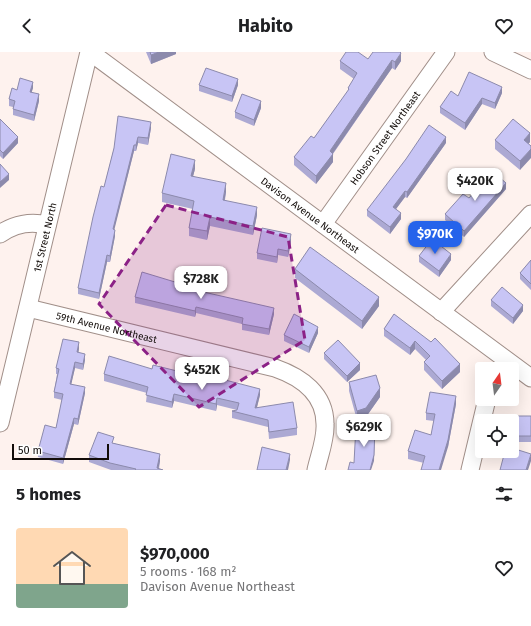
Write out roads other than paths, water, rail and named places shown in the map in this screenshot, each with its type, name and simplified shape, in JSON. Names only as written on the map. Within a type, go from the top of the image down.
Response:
[{"type":"street","name":"Davison Avenue Northeast","points":[[89,52],[441,312],[497,362]]},
{"type":"street","name":"1st Street North","points":[[0,423],[89,52]]},
{"type":"street","name":"Hobson Street Northeast","points":[[323,224],[446,52]]},
{"type":"street","points":[[494,52],[531,70]]},
{"type":"street","points":[[441,312],[531,214]]},
{"type":"street","points":[[0,234],[22,224],[36,222],[47,225]]},
{"type":"street","name":"59th Avenue Northeast","points":[[28,308],[275,368],[292,374],[306,384],[318,396],[324,411],[326,425],[316,470]]},
{"type":"street","name":"Davison Avenue Northeast","points":[[519,372],[531,378]]},
{"type":"street","points":[[470,470],[485,406]]}]
